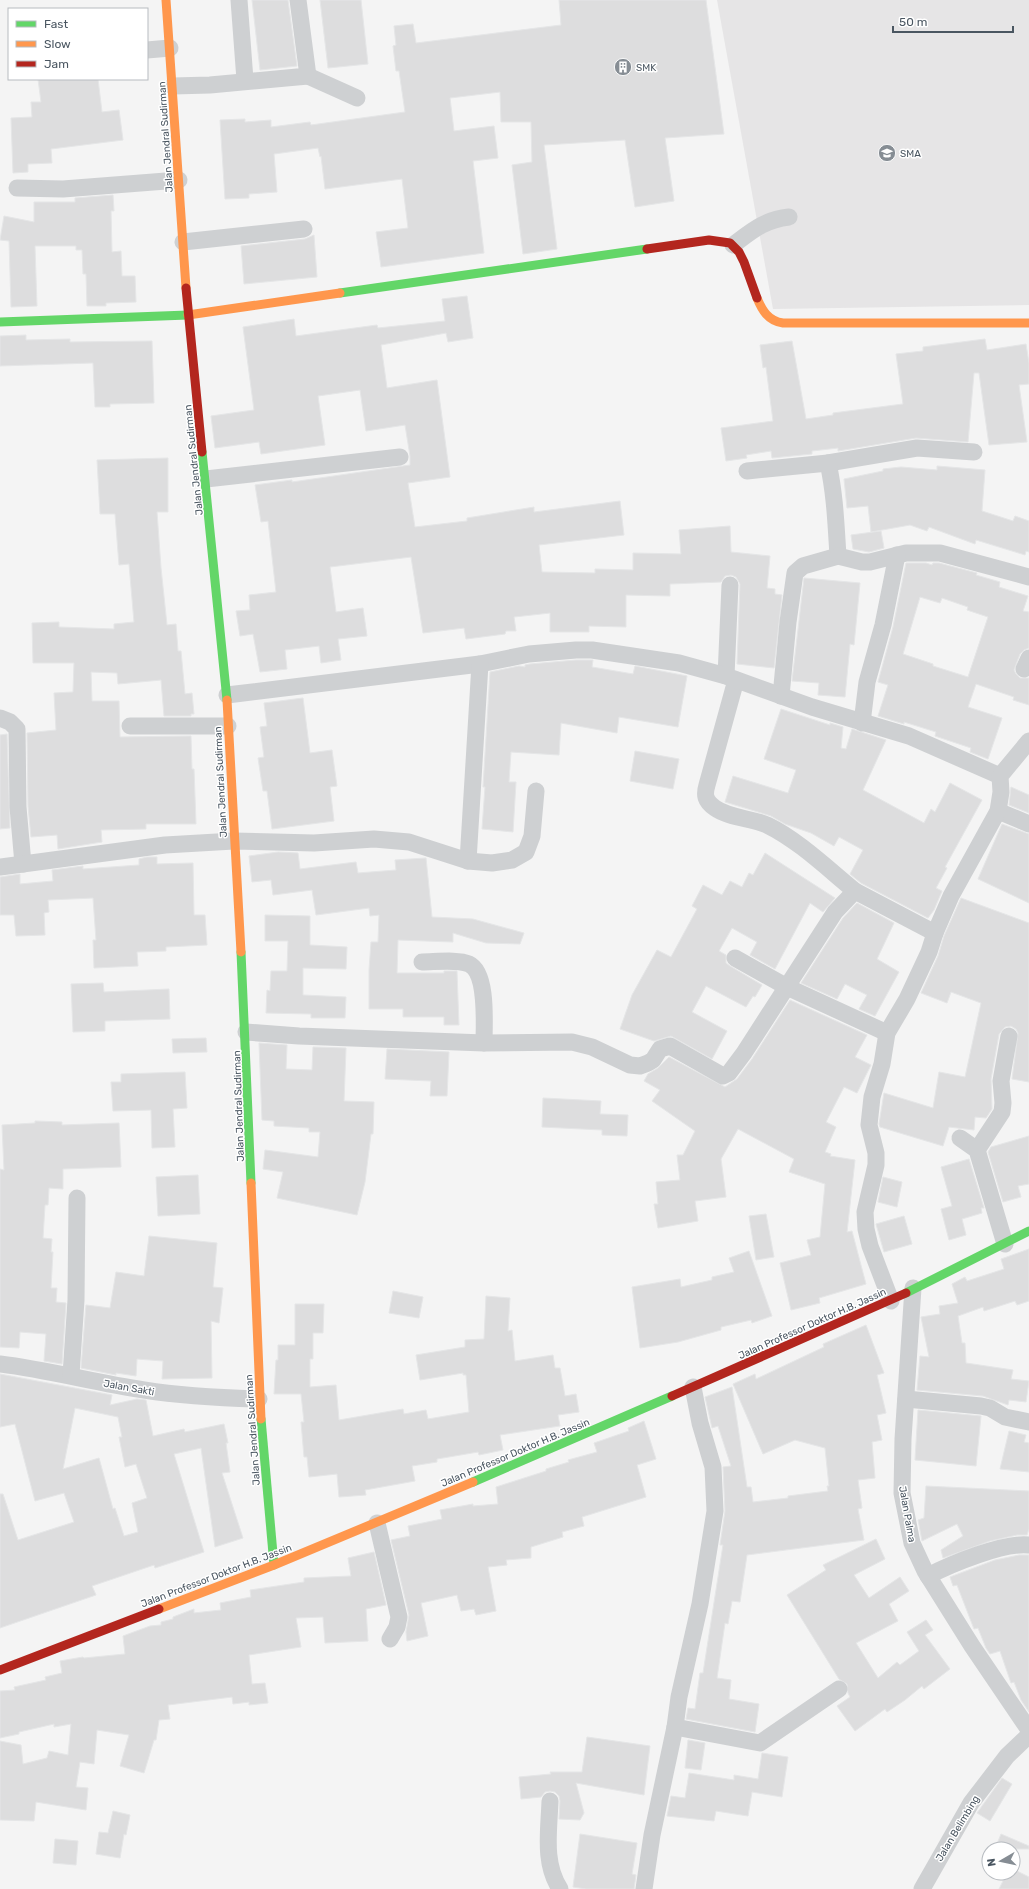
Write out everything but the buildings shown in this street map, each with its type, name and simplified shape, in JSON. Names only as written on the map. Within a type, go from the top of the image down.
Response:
[{"type":"main road","name":"Jalan Jendral Sudirman","points":[[166,0],[188,315],[227,695],[234,841],[246,1032],[259,1399],[274,1565]]},
{"type":"main road","points":[[0,322],[188,315],[709,240],[723,240],[733,245],[747,268],[759,303],[764,311],[774,321],[799,324],[1029,323]]},
{"type":"main road","name":"Jalan Professor Doktor H.B. Jassin","points":[[0,1670],[274,1565],[377,1523],[891,1301],[913,1288],[1029,1231]]},
{"type":"street","points":[[239,0],[245,80]]},
{"type":"street","points":[[298,0],[308,76]]},
{"type":"street","points":[[148,50],[170,48]]},
{"type":"street","points":[[173,86],[210,85],[245,80],[308,76],[357,98]]},
{"type":"street","points":[[17,188],[63,189],[179,180]]},
{"type":"street","points":[[733,245],[760,224],[776,218],[789,217]]},
{"type":"street","points":[[183,242],[304,230]]},
{"type":"street","points":[[747,471],[828,463],[917,448],[974,452]]},
{"type":"street","points":[[206,479],[400,457]]},
{"type":"street","points":[[828,463],[835,500],[838,556]]},
{"type":"street","points":[[781,696],[788,622],[795,573],[803,566],[838,556],[866,562],[918,552],[940,553],[1029,577]]},
{"type":"street","points":[[862,723],[867,682],[883,625],[897,555]]},
{"type":"street","points":[[730,585],[730,678],[704,794],[706,798],[716,809],[767,825],[811,853],[823,866],[855,891],[935,933]]},
{"type":"street","points":[[227,695],[480,664],[528,654],[592,650],[679,663],[730,678],[862,723],[920,740],[1000,776]]},
{"type":"street","points":[[468,861],[480,664]]},
{"type":"street","points":[[0,718],[10,722],[17,729],[18,807],[23,864]]},
{"type":"street","points":[[130,726],[228,726]]},
{"type":"street","points":[[891,1301],[870,1246],[866,1229],[865,1212],[876,1165],[876,1153],[869,1125],[870,1108],[882,1064],[888,1033],[910,993],[929,952],[935,933],[951,896],[998,811],[1001,792],[1000,776],[1029,741]]},
{"type":"street","points":[[0,867],[165,845],[234,841],[314,843],[389,839],[414,843],[448,856],[468,861],[492,863],[512,860],[526,852],[532,836],[536,791]]},
{"type":"street","points":[[998,811],[1029,824]]},
{"type":"street","points":[[246,1032],[300,1036],[484,1043],[572,1042],[592,1047],[630,1065],[640,1066],[653,1060],[660,1049],[670,1046],[716,1073],[725,1076],[744,1053],[835,912],[855,891]]},
{"type":"street","points":[[735,958],[787,987],[888,1033]]},
{"type":"street","points":[[422,962],[462,962],[475,968],[480,978],[482,988],[484,1043]]},
{"type":"street","points":[[977,1150],[1002,1112],[1003,1103],[1001,1081],[1009,1036]]},
{"type":"street","points":[[960,1138],[977,1150],[1005,1244]]},
{"type":"street","points":[[71,1375],[76,1300],[77,1198]]},
{"type":"street","name":"Jalan Palma","points":[[913,1288],[902,1493],[912,1543],[928,1576],[972,1646],[1029,1730]]},
{"type":"street","name":"Jalan Sakti","points":[[0,1364],[71,1375],[143,1390],[199,1397],[259,1399]]},
{"type":"street","points":[[644,1889],[652,1834],[675,1727],[679,1697],[700,1604],[715,1511],[713,1467],[700,1422],[693,1387]]},
{"type":"street","points":[[906,1399],[981,1406],[990,1408],[1006,1417],[1029,1422]]},
{"type":"street","points":[[377,1523],[399,1617],[397,1627],[390,1639]]},
{"type":"street","points":[[928,1576],[946,1567],[1007,1546],[1020,1544],[1029,1545]]},
{"type":"street","points":[[675,1727],[760,1742],[839,1689]]},
{"type":"street","name":"Jalan Belimbing","points":[[922,1889],[970,1803],[1007,1756],[1029,1735]]},
{"type":"street","points":[[550,1801],[549,1860],[554,1880],[560,1889]]},
{"type":"shaded area","name":"SMA","points":[[717,0],[1029,0],[1029,305],[773,309]]},
{"type":"traffic: fast","points":[[340,293],[647,249]]},
{"type":"traffic: fast","points":[[0,322],[188,315]]},
{"type":"traffic: fast","points":[[202,452],[227,700]]},
{"type":"traffic: fast","points":[[241,952],[251,1183]]},
{"type":"traffic: fast","points":[[906,1293],[1029,1231]]},
{"type":"traffic: fast","points":[[473,1482],[672,1396]]},
{"type":"traffic: fast","points":[[261,1419],[274,1565]]},
{"type":"traffic: slow","points":[[166,0],[186,288]]},
{"type":"traffic: slow","points":[[188,315],[340,293]]},
{"type":"traffic: slow","points":[[757,298],[766,314],[773,320],[783,323],[1029,323]]},
{"type":"traffic: slow","points":[[227,700],[241,952]]},
{"type":"traffic: slow","points":[[251,1183],[261,1419]]},
{"type":"traffic: slow","points":[[159,1609],[274,1565],[473,1482]]},
{"type":"traffic: jam","points":[[647,249],[709,240],[730,243],[739,252],[744,262],[757,298]]},
{"type":"traffic: jam","points":[[186,288],[202,452]]},
{"type":"traffic: jam","points":[[672,1396],[906,1293]]},
{"type":"traffic: jam","points":[[0,1670],[159,1609]]},
{"type":"place","name":"SMK","points":[[623,67]]},
{"type":"place","name":"SMA","points":[[887,153]]}]
